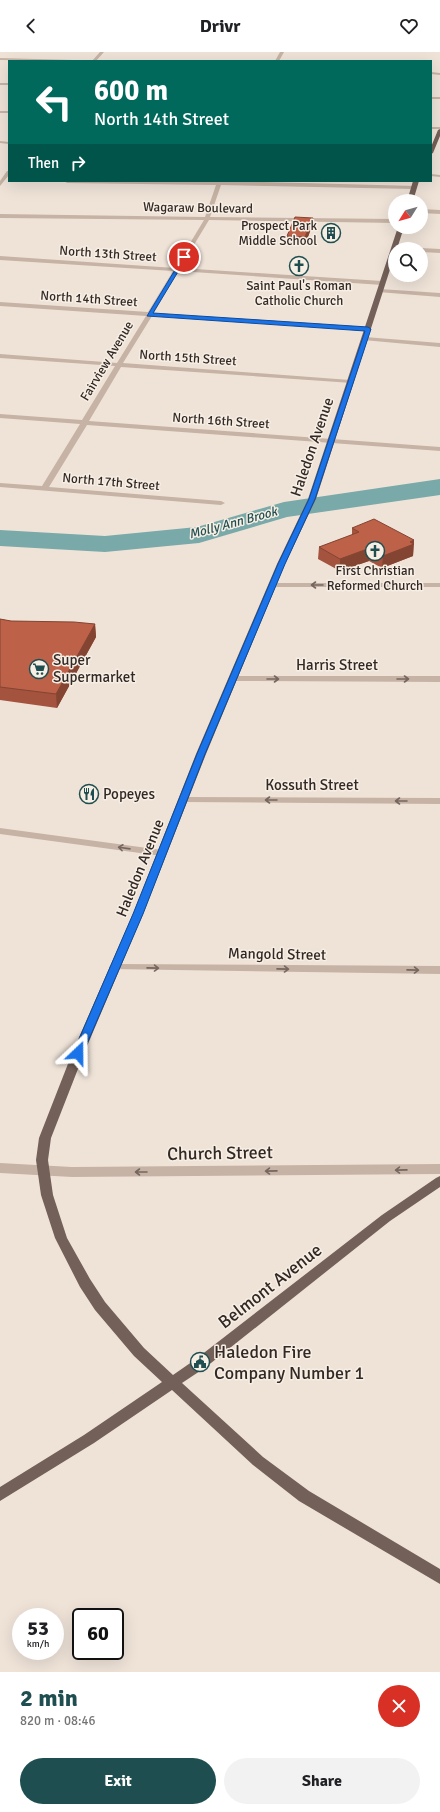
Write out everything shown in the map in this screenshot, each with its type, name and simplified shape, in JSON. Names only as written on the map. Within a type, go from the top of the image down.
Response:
[{"type":"main road","points":[[432,150],[440,129]]},
{"type":"main road","points":[[412,194],[416,182]]},
{"type":"main road","name":"Haledon Avenue","points":[[388,268],[312,499],[273,585],[201,754],[184,800],[114,967],[45,1138],[42,1160],[49,1202],[62,1238],[85,1283],[100,1306],[139,1352],[258,1461],[304,1496],[340,1519],[440,1577]]},
{"type":"main road","name":"Belmont Avenue","points":[[0,1495],[89,1439],[172,1383],[200,1363],[386,1218],[440,1181]]},
{"type":"street","points":[[95,60],[102,52]]},
{"type":"street","points":[[0,59],[36,60]]},
{"type":"street","points":[[143,182],[414,187]]},
{"type":"street","name":"Fairview Avenue","points":[[45,488],[207,219],[219,183]]},
{"type":"street","points":[[428,211],[440,212]]},
{"type":"street","name":"Wagaraw Boulevard","points":[[0,216],[388,221]]},
{"type":"street","points":[[428,251],[440,252]]},
{"type":"street","name":"North 13th Street","points":[[0,258],[382,283]]},
{"type":"street","points":[[380,291],[440,295]]},
{"type":"street","name":"North 14th Street","points":[[0,304],[368,329]]},
{"type":"street","points":[[365,339],[440,345]]},
{"type":"street","name":"North 15th Street","points":[[0,356],[350,382]]},
{"type":"street","name":"North 16th Street","points":[[0,416],[440,449]]},
{"type":"street","name":"North 17th Street","points":[[0,485],[221,503]]},
{"type":"street","points":[[273,585],[440,585]]},
{"type":"street","name":"Harris Street","points":[[234,679],[440,678]]},
{"type":"street","name":"Kossuth Street","points":[[184,800],[440,801]]},
{"type":"street","points":[[0,831],[162,853]]},
{"type":"street","name":"Mangold Street","points":[[114,967],[440,970]]},
{"type":"street","name":"Church Street","points":[[0,1168],[43,1171],[169,1172],[440,1169]]},
{"type":"building","points":[[295,217],[313,218],[305,237],[287,236]]},
{"type":"building","points":[[374,519],[414,540],[410,542],[414,544],[383,556],[370,548],[340,559],[319,547],[359,532],[352,528]]},
{"type":"building","name":"Super Supermarket","points":[[0,619],[11,621],[74,622],[95,624],[56,694],[0,687]]},
{"type":"waterway","name":"Molly Ann Brook","points":[[0,538],[105,544],[199,535],[284,510],[440,487]]},
{"type":"place","name":"Prospect Park Middle School","points":[[331,233]]},
{"type":"place","name":"Saint Paul's Roman Catholic Church","points":[[299,266]]},
{"type":"place","name":"First Christian Reformed Church","points":[[375,551]]},
{"type":"place","name":"Super Supermarket","points":[[39,669]]},
{"type":"place","name":"Popeyes","points":[[89,794]]},
{"type":"place","name":"Haledon Fire Company Number 1","points":[[200,1362]]},
{"type":"route","points":[[78,1053],[138,914],[201,754],[234,679],[281,564],[312,499],[368,329],[149,314],[184,257]]}]
